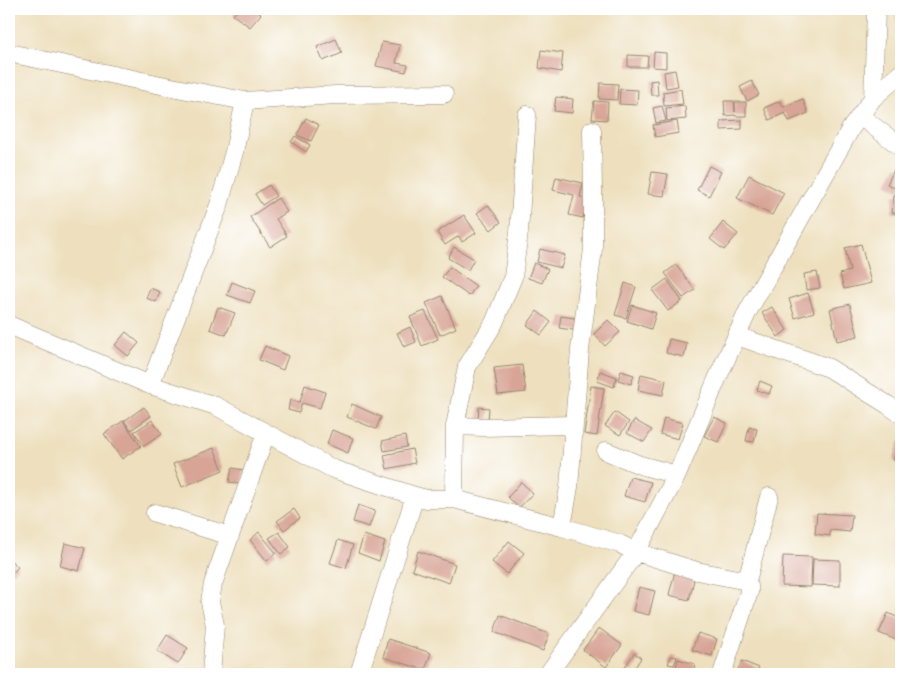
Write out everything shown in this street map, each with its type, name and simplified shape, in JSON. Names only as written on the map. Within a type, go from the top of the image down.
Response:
[{"type":"street","points":[[873,98],[876,9]]},
{"type":"street","points":[[9,53],[245,101],[336,96],[444,94]]},
{"type":"street","points":[[548,674],[636,552],[677,475],[717,379],[748,312],[846,136],[873,98],[901,73]]},
{"type":"street","points":[[150,385],[219,205],[234,152],[245,101]]},
{"type":"street","points":[[454,499],[454,426],[467,367],[494,323],[514,277],[527,115]]},
{"type":"street","points":[[860,116],[901,147]]},
{"type":"street","points":[[562,527],[569,488],[580,350],[594,237],[592,130]]},
{"type":"street","points":[[9,325],[150,385],[216,406],[333,470],[427,499],[454,499],[562,527],[620,544],[636,552],[697,571],[747,581]]},
{"type":"street","points":[[737,336],[829,368],[901,414]]},
{"type":"street","points":[[454,426],[574,425]]},
{"type":"street","points":[[211,674],[214,625],[210,602],[213,584],[266,433]]},
{"type":"street","points":[[606,451],[640,465],[677,475]]},
{"type":"street","points":[[359,674],[415,496]]},
{"type":"street","points":[[722,674],[749,592],[747,581],[769,497]]},
{"type":"street","points":[[155,513],[230,536]]},
{"type":"building","points":[[238,9],[254,9],[261,14],[250,27],[233,15]]},
{"type":"building","points":[[895,9],[901,9],[901,22],[897,23]]},
{"type":"building","points":[[336,39],[342,53],[323,61],[317,47]]},
{"type":"building","points":[[382,42],[400,45],[396,63],[408,65],[406,72],[376,66]]},
{"type":"building","points":[[541,50],[563,53],[561,72],[539,68]]},
{"type":"building","points":[[654,52],[666,53],[666,68],[653,67]]},
{"type":"building","points":[[628,55],[648,56],[647,67],[628,67]]},
{"type":"building","points":[[675,70],[678,86],[666,88],[664,72]]},
{"type":"building","points":[[657,80],[658,95],[651,95],[650,81]]},
{"type":"building","points":[[752,81],[759,95],[747,101],[740,87]]},
{"type":"building","points":[[600,83],[618,84],[617,100],[599,99]]},
{"type":"building","points":[[620,89],[638,90],[637,105],[619,104]]},
{"type":"building","points":[[681,89],[683,104],[664,106],[663,92]]},
{"type":"building","points":[[556,97],[573,99],[572,113],[554,111]]},
{"type":"building","points":[[803,99],[808,113],[789,121],[785,113],[769,120],[764,108],[780,101],[783,107]]},
{"type":"building","points":[[594,101],[608,102],[607,120],[592,119]]},
{"type":"building","points":[[724,101],[734,101],[735,112],[735,102],[746,102],[746,116],[725,116]]},
{"type":"building","points":[[662,106],[666,121],[656,123],[653,108]]},
{"type":"building","points":[[685,106],[686,119],[667,121],[666,108]]},
{"type":"building","points":[[306,118],[319,125],[311,141],[297,135]]},
{"type":"building","points":[[742,120],[742,129],[721,130],[721,121]]},
{"type":"building","points":[[677,121],[679,133],[655,137],[653,125]]},
{"type":"building","points":[[295,136],[310,145],[306,152],[291,142]]},
{"type":"building","points":[[709,166],[721,172],[709,196],[697,190]]},
{"type":"building","points":[[896,166],[901,168],[901,191],[887,184]]},
{"type":"building","points":[[652,172],[668,174],[664,196],[648,194]]},
{"type":"building","points":[[749,175],[784,193],[772,215],[737,198]]},
{"type":"building","points":[[556,177],[583,183],[580,197],[588,198],[583,218],[569,215],[574,195],[553,190]]},
{"type":"building","points":[[269,185],[276,196],[262,205],[255,194]]},
{"type":"building","points":[[894,195],[901,196],[901,213],[892,213]]},
{"type":"building","points":[[278,198],[287,212],[276,219],[287,236],[270,247],[250,217]]},
{"type":"building","points":[[488,205],[501,222],[491,230],[477,213]]},
{"type":"building","points":[[464,215],[476,233],[462,242],[459,236],[445,245],[437,232]]},
{"type":"building","points":[[723,222],[738,234],[724,250],[710,239]]},
{"type":"building","points":[[861,244],[871,283],[844,289],[840,274],[850,271],[845,248]]},
{"type":"building","points":[[454,247],[474,259],[468,270],[448,258]]},
{"type":"building","points":[[540,249],[565,255],[561,268],[537,262]]},
{"type":"building","points":[[534,263],[548,269],[542,283],[528,278]]},
{"type":"building","points":[[676,265],[695,290],[683,298],[665,273]]},
{"type":"building","points":[[450,267],[476,286],[469,296],[442,277]]},
{"type":"building","points":[[817,272],[820,288],[806,290],[804,274]]},
{"type":"building","points":[[667,279],[682,301],[668,311],[652,290]]},
{"type":"building","points":[[232,282],[255,291],[250,303],[227,295]]},
{"type":"building","points":[[625,283],[636,287],[626,318],[615,315]]},
{"type":"building","points":[[150,288],[160,292],[156,302],[146,298]]},
{"type":"building","points":[[808,293],[814,312],[795,318],[789,299]]},
{"type":"building","points":[[442,296],[456,328],[440,335],[426,303]]},
{"type":"building","points":[[850,304],[858,336],[837,341],[830,309]]},
{"type":"building","points":[[632,305],[656,313],[651,329],[627,321]]},
{"type":"building","points":[[218,307],[235,313],[226,335],[210,329]]},
{"type":"building","points":[[772,307],[787,330],[778,337],[762,313]]},
{"type":"building","points":[[425,311],[438,339],[422,346],[410,317]]},
{"type":"building","points":[[537,311],[551,322],[541,335],[527,325]]},
{"type":"building","points":[[561,316],[581,319],[580,331],[559,328]]},
{"type":"building","points":[[608,320],[620,332],[605,346],[594,334]]},
{"type":"building","points":[[410,327],[416,342],[404,347],[397,333]]},
{"type":"building","points":[[126,332],[139,343],[128,356],[115,345]]},
{"type":"building","points":[[669,339],[687,343],[684,357],[666,353]]},
{"type":"building","points":[[265,346],[288,356],[283,370],[259,360]]},
{"type":"building","points":[[522,365],[526,392],[498,395],[494,368]]},
{"type":"building","points":[[600,371],[617,377],[614,387],[597,381]]},
{"type":"building","points":[[621,371],[634,375],[631,384],[618,380]]},
{"type":"building","points":[[641,374],[666,380],[663,395],[638,390]]},
{"type":"building","points":[[760,381],[772,386],[769,394],[757,390]]},
{"type":"building","points":[[305,385],[325,392],[320,408],[302,403],[299,413],[288,410],[290,400],[300,402]]},
{"type":"building","points":[[591,386],[604,388],[597,436],[584,434]]},
{"type":"building","points":[[352,404],[381,417],[376,429],[347,417]]},
{"type":"building","points":[[144,407],[151,416],[131,430],[124,421]]},
{"type":"building","points":[[479,407],[489,408],[488,420],[478,419]]},
{"type":"building","points":[[615,412],[629,422],[620,435],[605,426]]},
{"type":"building","points":[[714,417],[727,423],[718,442],[704,436]]},
{"type":"building","points":[[664,418],[683,423],[678,439],[660,434]]},
{"type":"building","points":[[152,420],[162,434],[144,446],[134,432]]},
{"type":"building","points":[[634,420],[652,430],[644,442],[627,433]]},
{"type":"building","points":[[123,421],[141,446],[122,459],[104,434]]},
{"type":"building","points":[[749,427],[757,429],[754,442],[746,441]]},
{"type":"building","points":[[332,430],[353,438],[348,453],[327,444]]},
{"type":"building","points":[[405,436],[407,447],[384,451],[382,441]]},
{"type":"building","points":[[901,438],[901,463],[893,460]]},
{"type":"building","points":[[214,448],[223,470],[182,487],[173,464]]},
{"type":"building","points":[[412,449],[415,463],[387,469],[384,455]]},
{"type":"building","points":[[232,468],[244,470],[242,484],[229,482]]},
{"type":"building","points":[[630,477],[651,482],[645,502],[624,496]]},
{"type":"building","points":[[521,482],[533,493],[519,508],[508,497]]},
{"type":"building","points":[[358,505],[375,511],[369,527],[353,522]]},
{"type":"building","points":[[294,509],[300,518],[284,530],[277,521]]},
{"type":"building","points":[[817,513],[852,515],[850,532],[830,530],[830,536],[815,534]]},
{"type":"building","points":[[259,532],[276,553],[267,561],[250,540]]},
{"type":"building","points":[[279,532],[290,547],[281,554],[269,538]]},
{"type":"building","points":[[364,535],[385,542],[379,561],[358,553]]},
{"type":"building","points":[[338,540],[353,545],[346,568],[330,563]]},
{"type":"building","points":[[509,541],[524,553],[507,574],[492,562]]},
{"type":"building","points":[[65,543],[85,548],[79,571],[60,566]]},
{"type":"building","points":[[418,551],[455,564],[449,583],[412,570]]},
{"type":"building","points":[[783,556],[812,557],[811,587],[782,586]]},
{"type":"building","points":[[9,559],[18,567],[12,574],[9,572]]},
{"type":"building","points":[[813,559],[840,560],[840,586],[812,585]]},
{"type":"building","points":[[675,571],[695,576],[689,600],[669,595]]},
{"type":"building","points":[[639,587],[655,591],[649,615],[633,611]]},
{"type":"building","points":[[888,613],[901,619],[901,642],[879,633]]},
{"type":"building","points":[[500,615],[549,634],[543,651],[494,632]]},
{"type":"building","points":[[599,628],[622,645],[606,667],[583,650]]},
{"type":"building","points":[[698,633],[717,639],[712,656],[692,650]]},
{"type":"building","points":[[167,635],[188,648],[178,664],[157,651]]},
{"type":"building","points":[[388,639],[431,653],[425,670],[383,657]]},
{"type":"building","points":[[634,653],[641,658],[632,672],[625,667]]},
{"type":"building","points":[[671,656],[677,657],[674,665],[668,664]]},
{"type":"building","points":[[678,659],[695,664],[693,674],[674,674]]},
{"type":"building","points":[[742,661],[759,668],[756,674],[736,674]]},
{"type":"building","points":[[763,670],[772,674],[761,674]]},
{"type":"building","points":[[884,671],[884,674],[869,674],[869,673]]}]
